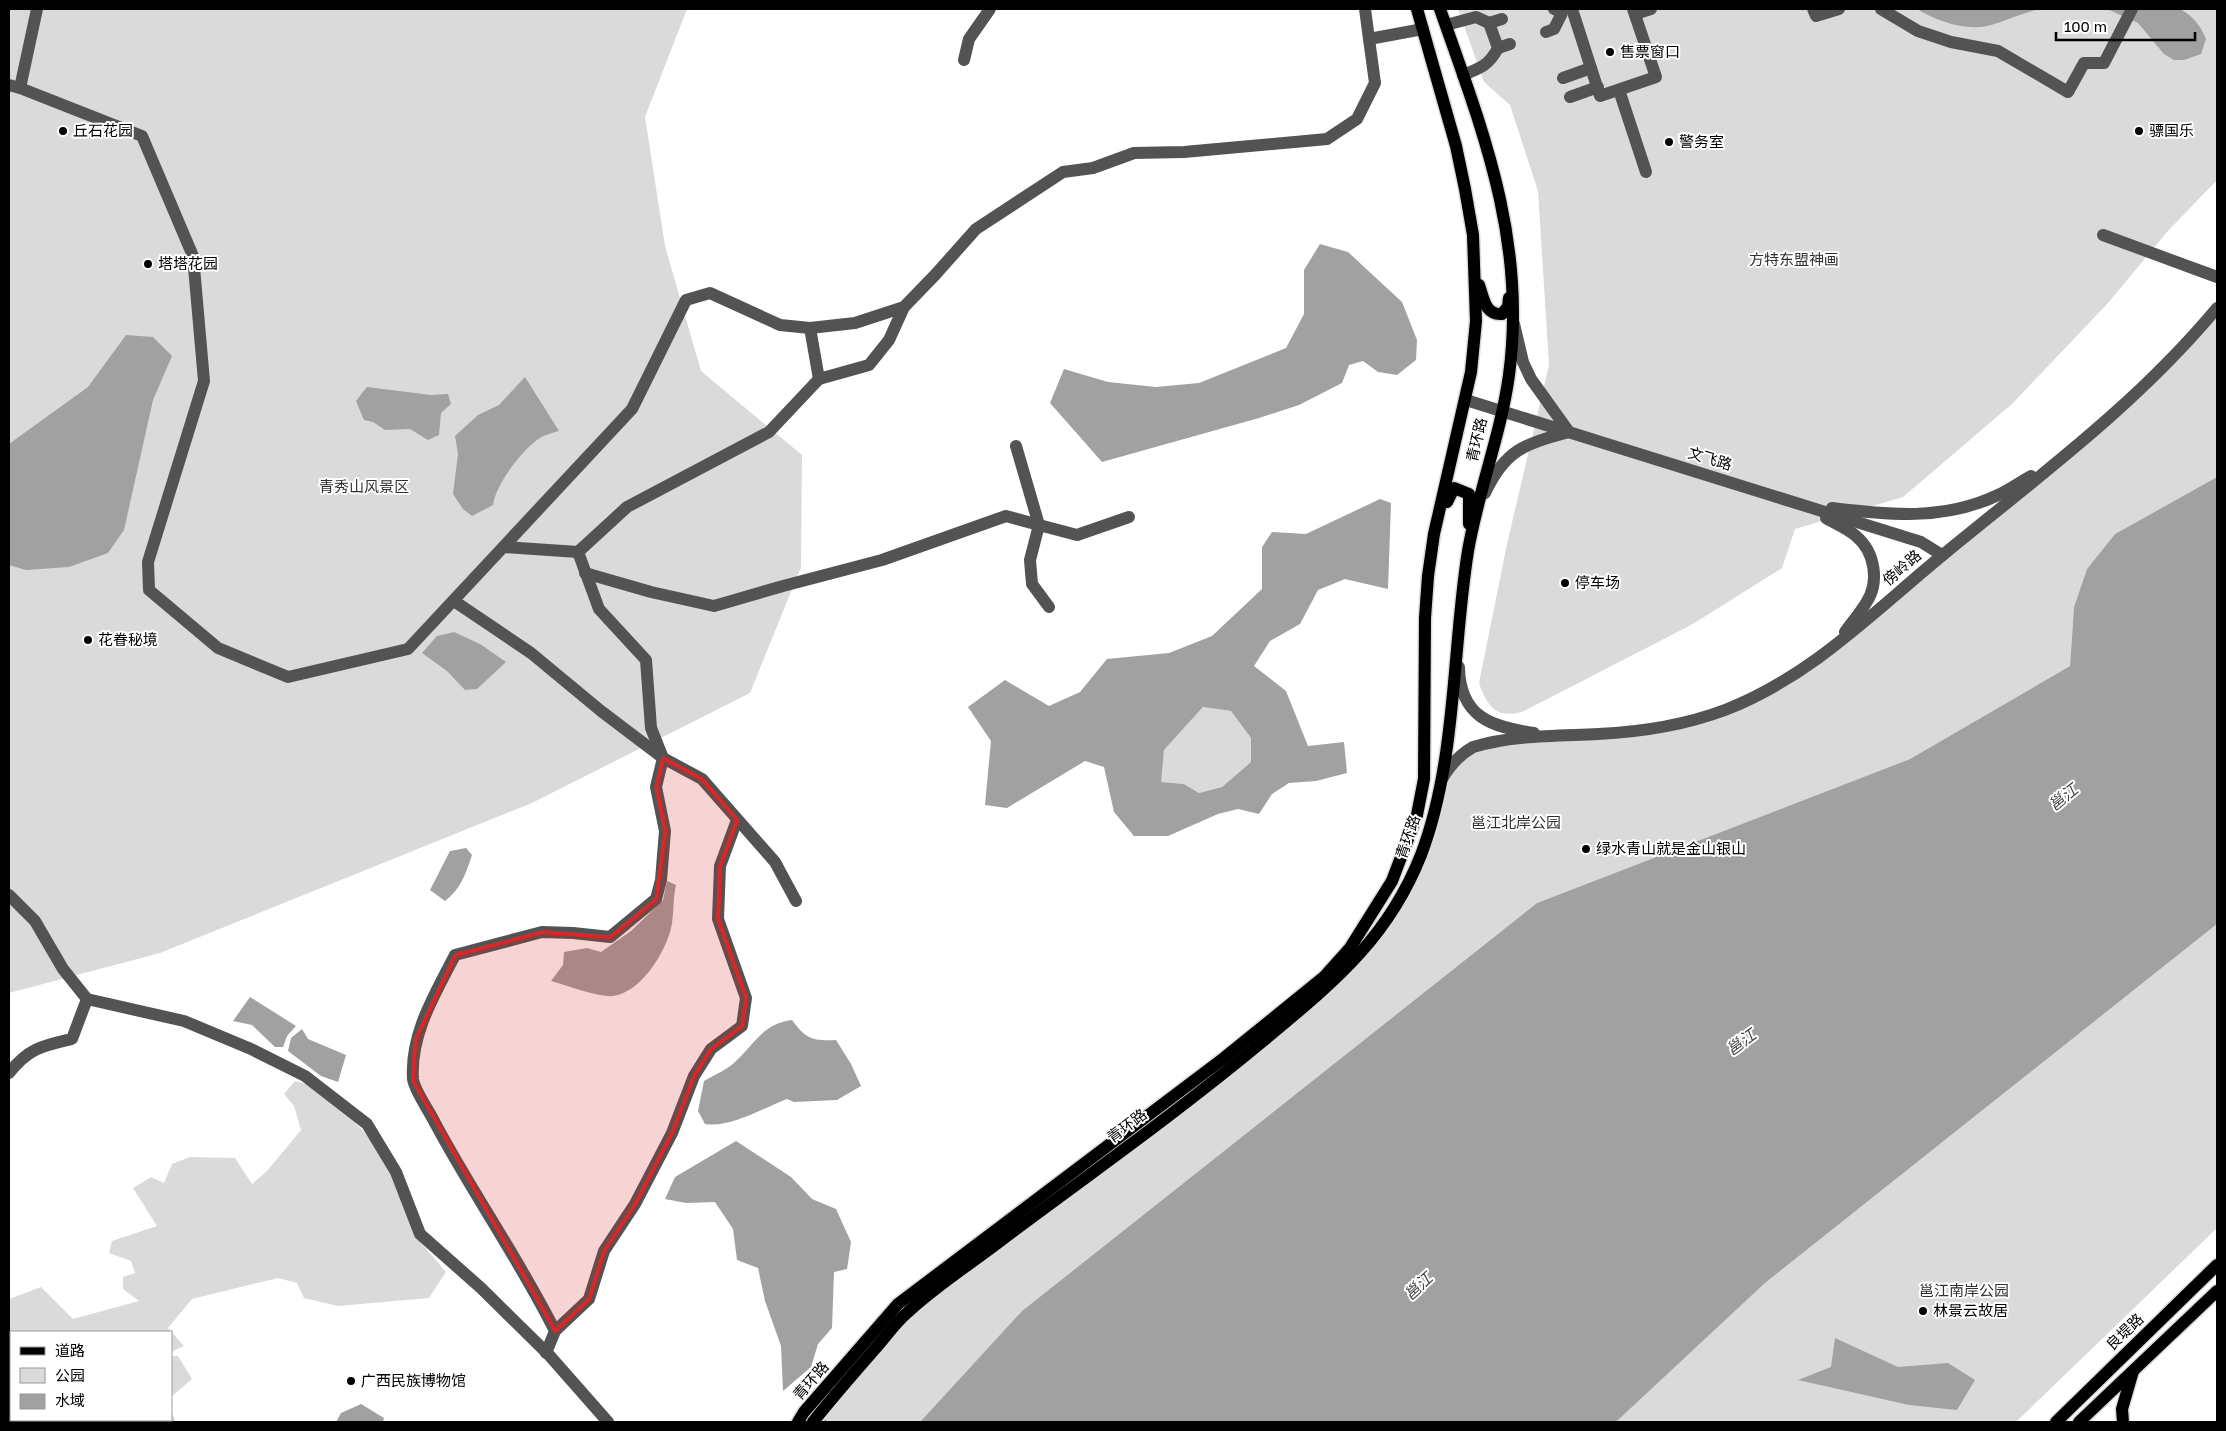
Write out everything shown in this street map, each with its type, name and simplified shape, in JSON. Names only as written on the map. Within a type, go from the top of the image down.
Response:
[{"type":"main road","name":"青环路","points":[[798,1422],[804,1412],[898,1304],[1224,1058],[1324,977],[1350,948],[1392,882],[1414,823],[1424,779],[1425,618],[1434,534],[1466,400],[1476,321],[1476,276],[1465,189],[1456,146],[1417,9]]},
{"type":"main road","name":"青环路","points":[[813,1422],[906,1313],[1232,1067],[1328,986],[1362,953],[1405,890],[1427,836],[1440,781],[1449,726],[1459,625],[1470,544],[1508,377],[1513,320],[1512,272],[1499,189],[1488,145],[1440,9]]},
{"type":"main road","points":[[1476,276],[1488,310],[1495,314],[1502,314],[1508,307],[1512,272]]},
{"type":"main road","points":[[1434,534],[1454,488],[1469,494],[1470,544]]},
{"type":"main road","name":"良堤路","points":[[2061,1420],[2217,1265]]},
{"type":"main road","points":[[2061,1420],[2084,1421],[2133,1370],[2217,1291]]},
{"type":"main road","points":[[2123,1422],[2122,1409],[2133,1370]]},
{"type":"street","points":[[37,9],[14,87],[142,136],[193,256],[204,381],[148,562],[149,590],[218,648],[288,677],[408,649],[632,409],[686,300],[710,293],[780,325],[810,328],[855,323],[904,307]]},
{"type":"street","points":[[964,60],[969,39],[990,9]]},
{"type":"street","points":[[504,547],[578,552],[627,507],[769,432],[819,379],[868,366],[889,340],[904,307],[976,229],[1062,172],[1093,168],[1134,153],[1184,152],[1327,139],[1357,119],[1375,83],[1365,9]]},
{"type":"street","points":[[1567,10],[1591,68],[1600,96],[1656,77],[1634,11],[1651,9]]},
{"type":"street","points":[[1814,9],[1816,16],[1839,9]]},
{"type":"street","points":[[1881,9],[1918,32],[1951,42],[1998,51],[2068,92],[2084,64],[2104,63],[2132,9]]},
{"type":"street","points":[[1546,32],[1554,29],[1567,10]]},
{"type":"street","points":[[1446,26],[1476,18],[1489,23],[1502,19]]},
{"type":"street","points":[[1489,23],[1498,48]]},
{"type":"street","points":[[1369,39],[1423,29]]},
{"type":"street","points":[[1463,75],[1479,69],[1492,60],[1498,48],[1510,44]]},
{"type":"street","points":[[1563,78],[1591,68]]},
{"type":"street","points":[[1570,97],[1598,87]]},
{"type":"street","points":[[1619,90],[1646,172]]},
{"type":"street","points":[[2103,235],[2217,277]]},
{"type":"street","name":"傍岭路","points":[[1548,735],[1645,730],[1724,710],[1766,691],[1802,671],[1829,652],[1942,555],[2070,453],[2134,396],[2176,355],[2217,308]]},
{"type":"street","points":[[1478,507],[1493,477],[1511,454],[1542,439],[1569,432],[1531,379],[1523,362],[1513,320]]},
{"type":"street","points":[[810,328],[819,379]]},
{"type":"street","name":"文飞路","points":[[1466,400],[1921,542],[1942,555]]},
{"type":"street","points":[[1016,446],[1038,525],[1030,560],[1032,584],[1049,607]]},
{"type":"street","points":[[1797,503],[1899,515],[1948,512],[1974,505],[1998,495],[2070,453]]},
{"type":"street","points":[[1797,503],[1850,531],[1864,544],[1872,560],[1874,578],[1870,595],[1829,652]]},
{"type":"street","points":[[586,573],[651,592],[714,606],[882,560],[1006,516],[1077,535],[1129,517]]},
{"type":"street","points":[[555,1331],[530,1282],[504,1243],[453,1157],[413,1081],[415,1040],[435,993],[455,955],[542,932],[610,937],[656,899],[661,880],[665,830],[656,787],[663,758],[651,728],[646,660],[599,609],[578,552]]},
{"type":"street","points":[[454,601],[531,653],[601,711],[663,758],[702,779],[776,862],[796,901]]},
{"type":"street","points":[[1459,625],[1460,681],[1464,696],[1470,706],[1479,716],[1504,729],[1548,735]]},
{"type":"street","points":[[1440,781],[1449,766],[1463,752],[1473,747],[1548,735]]},
{"type":"street","points":[[546,1353],[555,1331],[589,1299],[604,1251],[635,1204],[672,1134],[694,1076],[712,1049],[742,1026],[746,998],[718,918],[720,866],[737,820]]},
{"type":"street","points":[[9,895],[35,922],[63,969],[87,999],[184,1022],[251,1049],[312,1082],[367,1124],[396,1172],[420,1234],[481,1288],[546,1353],[608,1422]]},
{"type":"street","points":[[9,1073],[22,1058],[41,1046],[72,1040],[87,999]]},
{"type":"highlighted area","points":[[663,758],[702,779],[737,820],[720,866],[718,919],[746,998],[742,1026],[711,1049],[694,1076],[672,1133],[635,1204],[604,1251],[589,1299],[555,1331],[413,1081],[415,1040],[455,955],[542,932],[610,937],[656,899],[665,831],[656,787]]},
{"type":"green space","name":"青秀山风景区","points":[[9,9],[687,9],[645,117],[665,246],[701,371],[802,455],[801,567],[750,693],[532,803],[160,953],[9,993]]},
{"type":"green space","name":"方特东盟神画","points":[[1458,9],[2217,9],[2217,180],[2167,232],[2108,303],[2012,404],[1903,497],[1795,529],[1782,568],[1693,624],[1524,711],[1507,714],[1500,712],[1490,705],[1479,683],[1507,544],[1549,365],[1538,191],[1510,105],[1484,82]]},
{"type":"green space","name":"邕江北岸公园","points":[[2217,308],[2217,477],[2115,534],[2087,569],[2074,607],[2070,666],[1910,759],[1537,903],[1022,1311],[920,1422],[813,1422],[906,1313],[1328,986],[1405,890],[1440,781],[1463,752],[1688,721],[1802,671],[2095,432]]},
{"type":"green space","points":[[1203,707],[1231,711],[1251,738],[1251,762],[1222,787],[1199,793],[1184,784],[1160,782],[1164,750]]},
{"type":"green space","name":"邕江南岸公园","points":[[2217,924],[2217,1228],[2016,1422],[1616,1422],[1765,1283]]},
{"type":"green space","points":[[295,1081],[323,1089],[365,1133],[401,1180],[416,1237],[446,1272],[429,1298],[338,1306],[304,1298],[297,1283],[278,1278],[192,1299],[168,1328],[171,1331],[10,1331],[10,1421],[172,1421],[172,1413],[176,1422],[9,1422],[9,1299],[41,1287],[73,1319],[139,1301],[123,1289],[123,1277],[135,1273],[131,1261],[109,1253],[112,1241],[157,1226],[133,1188],[151,1177],[164,1183],[172,1164],[190,1157],[235,1158],[252,1184],[267,1171],[301,1130],[294,1106],[284,1094]]},
{"type":"green space","points":[[172,1332],[184,1346],[172,1352]]},
{"type":"green space","points":[[172,1356],[178,1356],[192,1379],[172,1396]]},
{"type":"water","points":[[1917,9],[2040,9],[1991,25],[1972,27],[1933,18]]},
{"type":"water","points":[[2107,9],[2180,9],[2193,18],[2204,34],[2206,39],[2201,54],[2184,60],[2174,60],[2164,54],[2138,23]]},
{"type":"water","points":[[1320,244],[1348,252],[1402,302],[1417,340],[1416,360],[1397,375],[1378,372],[1363,361],[1349,365],[1342,383],[1299,405],[1102,462],[1050,403],[1064,369],[1108,382],[1156,387],[1199,383],[1286,348],[1304,314],[1304,270]]},
{"type":"water","points":[[126,335],[153,337],[172,356],[153,400],[124,530],[108,553],[69,567],[26,570],[9,565],[9,444],[88,387]]},
{"type":"water","points":[[525,377],[559,431],[542,437],[530,446],[510,469],[499,488],[493,505],[472,516],[463,509],[453,494],[458,454],[455,436],[478,415],[499,405]]},
{"type":"water","points":[[367,387],[431,395],[448,394],[451,404],[441,413],[439,435],[428,440],[410,429],[385,430],[373,422],[364,420],[356,401]]},
{"type":"water","name":"邕江","points":[[2217,477],[2217,924],[1765,1283],[1616,1422],[920,1422],[1022,1311],[1537,903],[1910,759],[2070,666],[2074,607],[2087,569],[2115,534]]},
{"type":"water","points":[[1380,499],[1391,503],[1388,589],[1345,579],[1318,590],[1300,624],[1270,641],[1254,666],[1286,691],[1308,746],[1344,742],[1347,773],[1316,781],[1289,783],[1272,794],[1259,814],[1238,809],[1218,814],[1168,836],[1134,836],[1114,812],[1104,767],[1085,761],[1007,808],[985,805],[991,741],[968,707],[1005,680],[1049,706],[1080,692],[1107,659],[1169,653],[1212,636],[1262,589],[1262,547],[1272,532],[1306,534]],"holes":[[[1203,707],[1231,711],[1251,738],[1251,762],[1222,787],[1199,793],[1184,784],[1161,782],[1164,750]]]},
{"type":"water","points":[[454,632],[480,644],[506,662],[477,689],[465,690],[447,671],[422,653],[437,636]]},
{"type":"water","points":[[466,848],[472,855],[468,868],[459,886],[445,901],[430,890],[450,851]]},
{"type":"water","points":[[667,881],[676,885],[672,923],[665,946],[650,971],[630,990],[619,995],[607,996],[586,992],[551,981],[563,965],[564,952],[587,948],[601,952],[631,931],[663,900]]},
{"type":"water","points":[[250,997],[296,1026],[287,1036],[283,1047],[275,1047],[252,1025],[233,1021]]},
{"type":"water","points":[[792,1020],[810,1038],[836,1040],[851,1064],[861,1086],[837,1100],[794,1102],[787,1099],[735,1120],[725,1123],[705,1124],[698,1111],[704,1081],[734,1063],[761,1035],[774,1025]]},
{"type":"water","points":[[302,1029],[308,1039],[346,1055],[338,1082],[321,1076],[288,1051],[291,1038]]},
{"type":"water","points":[[736,1141],[791,1177],[812,1199],[836,1209],[851,1242],[847,1269],[834,1272],[832,1328],[818,1344],[811,1367],[783,1391],[781,1346],[765,1301],[758,1268],[737,1260],[733,1229],[715,1202],[686,1203],[665,1199],[675,1177]]},
{"type":"water","points":[[1835,1338],[1898,1367],[1948,1363],[1975,1380],[1957,1410],[1909,1405],[1798,1380],[1831,1367]]},
{"type":"water","points":[[361,1404],[384,1418],[383,1422],[336,1422],[341,1413]]},
{"type":"place","name":"售票窗口","points":[[1610,52]]},
{"type":"place","name":"丘石花园","points":[[63,131]]},
{"type":"place","name":"骠国乐","points":[[2139,131]]},
{"type":"place","name":"警务室","points":[[1669,142]]},
{"type":"place","name":"塔塔花园","points":[[148,264]]},
{"type":"place","name":"停车场","points":[[1565,583]]},
{"type":"place","name":"花眷秘境","points":[[88,640]]},
{"type":"place","name":"绿水青山就是金山银山","points":[[1586,849]]},
{"type":"place","name":"林景云故居","points":[[1923,1311]]},
{"type":"place","name":"广西民族博物馆","points":[[351,1381]]}]
